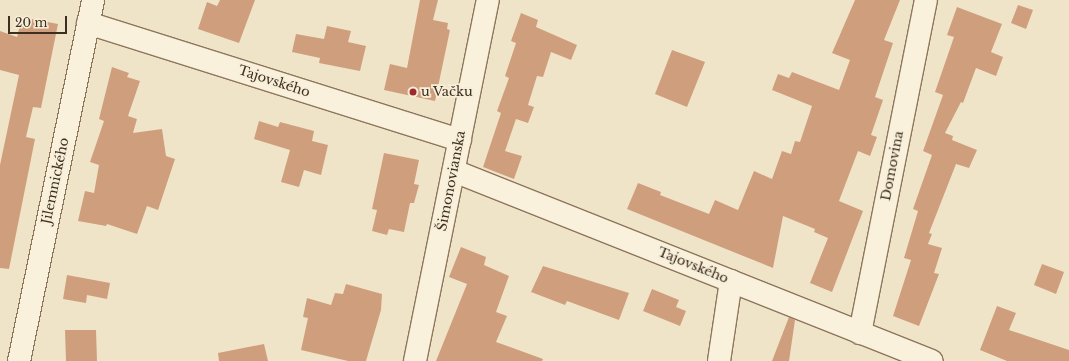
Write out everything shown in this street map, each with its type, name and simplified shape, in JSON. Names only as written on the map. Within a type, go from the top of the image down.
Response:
[{"type":"street","name":"Jilemnického","points":[[19,361],[93,0]]},
{"type":"street","name":"Šimonovianska","points":[[415,361],[488,0]]},
{"type":"street","name":"Domovina","points":[[860,332],[926,0]]},
{"type":"street","name":"Tajovského","points":[[88,23],[460,140]]},
{"type":"street","name":"Tajovského","points":[[454,171],[932,361]]},
{"type":"street","points":[[719,361],[731,281]]},
{"type":"building","points":[[220,0],[255,0],[239,43],[198,29],[207,2],[217,6]]},
{"type":"building","points":[[420,0],[438,0],[433,20],[448,23],[447,29],[450,30],[435,101],[384,90],[390,64],[407,68]]},
{"type":"building","points":[[855,0],[900,0],[884,40],[893,43],[875,97],[883,100],[871,135],[877,137],[870,156],[858,151],[839,201],[863,211],[832,292],[810,283],[828,238],[814,232],[815,229],[783,216],[773,268],[627,209],[638,183],[661,192],[660,195],[709,214],[715,200],[738,210],[754,171],[772,179],[782,151],[791,154],[795,141],[800,142],[812,106],[772,90],[778,74],[789,78],[792,72],[839,90],[850,60],[832,53]]},
{"type":"building","points":[[1018,5],[1033,10],[1026,29],[1011,23]]},
{"type":"building","points":[[957,7],[1002,24],[991,52],[1003,57],[996,76],[976,68],[963,103],[961,102],[945,133],[953,136],[952,140],[977,150],[969,168],[956,164],[929,233],[932,234],[928,244],[942,248],[934,273],[939,274],[919,326],[893,316],[911,260],[904,258],[918,211],[913,209],[932,155],[923,151],[943,95],[935,92],[954,37],[947,35]]},
{"type":"building","points":[[521,13],[538,20],[536,27],[577,45],[571,60],[551,52],[543,77],[537,76],[528,105],[534,107],[528,123],[516,119],[505,151],[522,156],[514,179],[483,167],[501,113],[497,111],[509,78],[505,76],[516,43],[511,41]]},
{"type":"building","points":[[32,19],[58,24],[41,108],[33,107],[26,137],[35,139],[9,269],[0,268],[0,165],[19,75],[0,70],[0,31],[17,37],[20,25],[30,28]]},
{"type":"building","points":[[327,26],[351,31],[348,42],[366,46],[360,71],[319,63],[320,58],[292,52],[296,34],[324,39]]},
{"type":"building","points":[[672,50],[705,62],[687,107],[655,94]]},
{"type":"building","points":[[112,67],[129,73],[127,77],[140,81],[128,116],[137,119],[133,133],[162,129],[166,156],[175,159],[158,210],[147,206],[137,234],[107,224],[106,226],[78,221],[85,191],[94,193],[99,165],[90,162],[104,121],[99,119]]},
{"type":"building","points":[[259,121],[278,127],[280,122],[314,131],[312,141],[328,145],[321,175],[304,170],[299,187],[281,182],[290,150],[254,139]]},
{"type":"building","points":[[384,153],[419,160],[414,184],[419,185],[414,203],[410,203],[404,232],[389,229],[387,235],[372,231],[377,210],[372,209]]},
{"type":"building","points":[[461,247],[486,257],[484,265],[509,276],[496,312],[507,316],[496,342],[543,359],[542,361],[436,361],[467,284],[449,277]]},
{"type":"building","points":[[1042,264],[1064,272],[1056,294],[1034,285]]},
{"type":"building","points":[[543,266],[629,293],[619,320],[567,301],[565,305],[531,292]]},
{"type":"building","points":[[67,275],[110,283],[107,299],[87,295],[86,303],[63,299]]},
{"type":"building","points":[[346,284],[382,294],[381,310],[366,361],[348,361],[301,350],[308,318],[303,317],[307,298],[331,305],[335,293],[343,294]]},
{"type":"building","points":[[652,289],[679,300],[676,307],[686,311],[680,326],[643,311]]},
{"type":"building","points":[[997,306],[1016,313],[1009,330],[1069,350],[1069,361],[1007,361],[980,350]]},
{"type":"building","points":[[789,317],[795,320],[789,361],[772,361]]},
{"type":"building","points":[[65,330],[96,330],[97,361],[66,361]]},
{"type":"building","points":[[264,344],[268,361],[219,361],[218,353]]},
{"type":"place","name":"u Vačku","points":[[413,92]]}]
